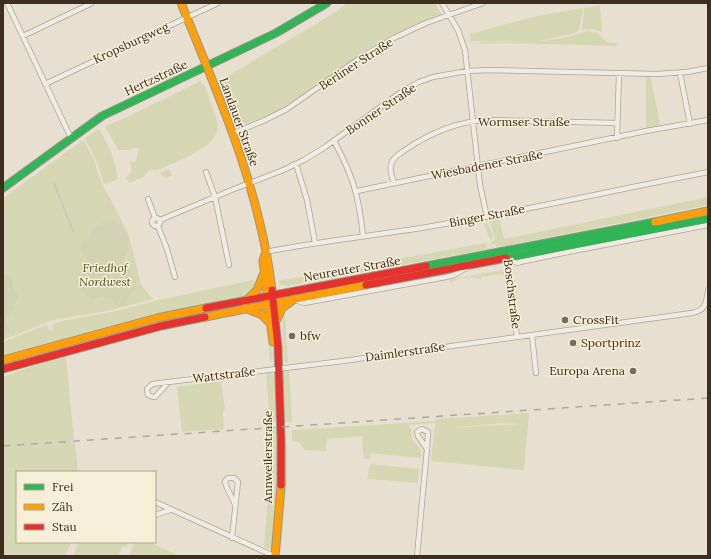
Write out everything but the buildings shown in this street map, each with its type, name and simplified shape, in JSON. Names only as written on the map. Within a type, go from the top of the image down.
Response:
[{"type":"main road","name":"Landauer Straße","points":[[181,3],[233,133],[249,183],[268,260],[271,276],[270,295]]},
{"type":"main road","name":"Hertzstraße","points":[[3,188],[102,116],[276,33],[327,3]]},
{"type":"main road","name":"Neureuter Straße","points":[[3,369],[162,326],[245,308],[471,266],[507,255],[708,211]]},
{"type":"main road","name":"Neureuter Straße","points":[[3,360],[157,318],[248,299],[708,219]]},
{"type":"main road","name":"Landauer Straße","points":[[265,252],[263,261],[264,271],[270,295]]},
{"type":"main road","points":[[248,299],[258,288],[264,271]]},
{"type":"main road","points":[[271,276],[276,286],[290,291]]},
{"type":"main road","name":"Annweilerstraße","points":[[270,295],[278,358],[281,439],[281,488],[274,556]]},
{"type":"main road","points":[[245,308],[263,314],[273,322],[282,308],[294,299]]},
{"type":"street","points":[[7,3],[71,138]]},
{"type":"street","points":[[22,36],[92,3]]},
{"type":"street","name":"Kropsburgweg","points":[[45,84],[218,3]]},
{"type":"street","points":[[442,3],[450,14],[462,40],[482,197],[487,217]]},
{"type":"street","name":"Berliner Straße","points":[[233,133],[263,121],[287,109],[360,58],[390,41],[426,23],[483,3]]},
{"type":"street","name":"Bonner Straße","points":[[160,220],[249,183],[275,174],[296,164],[334,141],[412,86],[437,76],[467,71],[495,70],[680,73],[708,68]]},
{"type":"street","points":[[617,138],[619,73]]},
{"type":"street","points":[[680,73],[690,124]]},
{"type":"street","name":"Wormser Straße","points":[[394,184],[391,166],[392,162],[396,158],[418,141],[459,124],[488,120],[617,123]]},
{"type":"street","name":"Wiesbadener Straße","points":[[356,191],[708,120]]},
{"type":"street","points":[[334,141],[350,172],[356,191],[363,236]]},
{"type":"street","points":[[296,164],[308,206],[316,243]]},
{"type":"street","points":[[206,172],[215,197],[229,265]]},
{"type":"street","name":"Binger Straße","points":[[265,252],[487,217],[708,172]]},
{"type":"street","points":[[148,199],[155,218],[153,220],[153,224],[158,226]]},
{"type":"street","points":[[155,218],[160,220],[160,224],[158,226],[167,249],[175,277]]},
{"type":"street","name":"Neureuter Straße","points":[[507,255],[517,263],[708,225]]},
{"type":"street","name":"Boschstraße","points":[[507,255],[517,337]]},
{"type":"street","name":"Neureuter Straße","points":[[294,299],[304,303],[318,301],[454,276],[471,266]]},
{"type":"street","name":"Daimlerstraße","points":[[278,368],[532,336],[698,312],[704,307],[708,290]]},
{"type":"street","points":[[532,336],[536,373]]},
{"type":"street","name":"Wattstraße","points":[[169,382],[157,396],[152,397],[148,395],[146,389],[150,385],[169,382],[278,368]]},
{"type":"street","points":[[417,556],[427,449]]},
{"type":"street","points":[[232,538],[236,505],[238,482],[234,478],[228,478],[225,482],[226,486],[236,505]]},
{"type":"street","points":[[156,503],[274,556]]},
{"type":"street","points":[[156,515],[170,510]]},
{"type":"green space","points":[[347,3],[435,3],[441,14],[387,38],[286,106],[271,114],[238,125],[219,81],[336,12]]},
{"type":"green space","points":[[600,5],[602,32],[594,29],[582,30],[584,8]]},
{"type":"green space","points":[[583,8],[579,30],[575,33],[539,41],[471,42],[470,34],[533,17]]},
{"type":"green space","points":[[588,31],[598,33],[608,42],[618,43],[617,46],[505,43],[471,44],[481,42],[544,41]]},
{"type":"green space","points":[[646,74],[650,74],[661,129],[646,131]]},
{"type":"green space","points":[[201,81],[208,93],[216,117],[218,124],[217,132],[206,146],[197,152],[163,168],[150,170],[143,177],[129,183],[126,178],[132,170],[130,163],[131,161],[135,163],[139,150],[136,147],[129,150],[118,150],[105,126],[125,118]]},
{"type":"green space","points":[[99,129],[111,153],[118,179],[105,184],[103,183],[96,161],[85,140],[85,138]]},
{"type":"green space","points":[[83,140],[93,157],[101,182],[128,233],[141,284],[154,299],[107,311],[53,320],[3,340],[3,198]]},
{"type":"green space","points":[[169,169],[172,176],[166,178],[162,176],[160,173]]},
{"type":"green space","points":[[708,197],[708,205],[496,248],[495,244],[489,246],[495,238],[490,222],[493,218],[499,217],[504,239]]},
{"type":"green space","points":[[708,206],[708,208],[535,243],[535,241]]},
{"type":"green space","points":[[708,213],[708,216],[562,243]]},
{"type":"green space","name":"Friedhof Nordwest","points":[[112,219],[123,228],[128,236],[128,250],[124,258],[125,269],[131,273],[136,284],[135,291],[128,296],[127,303],[124,306],[119,307],[112,300],[102,296],[93,299],[85,295],[81,290],[85,280],[81,268],[87,261],[87,256],[81,251],[82,242],[89,239],[93,229]]},
{"type":"green space","points":[[484,224],[488,224],[493,236],[491,242]]},
{"type":"green space","points":[[486,243],[487,248],[493,248],[287,286],[282,285],[278,281]]},
{"type":"green space","points":[[494,255],[495,258],[281,299],[281,297]]},
{"type":"green space","points":[[460,270],[449,274],[307,301],[306,299]]},
{"type":"green space","points":[[502,270],[506,274],[507,285],[505,285],[504,276],[501,274],[481,277],[482,280],[479,278],[470,277],[456,280],[450,284],[450,280]]},
{"type":"green space","points":[[3,275],[8,275],[12,278],[12,287],[18,296],[15,308],[7,315],[5,322],[9,328],[9,332],[3,337]]},
{"type":"green space","points":[[252,280],[256,282],[253,288],[255,289],[244,297],[3,358],[3,342],[46,325],[49,327],[50,331],[53,330],[53,324],[61,321],[113,312],[159,300]]},
{"type":"green space","points":[[258,300],[211,311],[3,367],[3,363],[161,320]]},
{"type":"green space","points":[[245,312],[257,314],[249,313],[167,328],[14,369],[3,374],[14,368],[155,329]]},
{"type":"green space","points":[[283,312],[285,313],[288,363],[284,361]]},
{"type":"green space","points":[[267,323],[274,359],[270,362],[266,325]]},
{"type":"green space","points":[[66,357],[74,440],[71,440],[71,443],[75,443],[78,471],[16,471],[16,543],[71,543],[65,556],[3,556],[3,377],[42,363]]},
{"type":"green space","points":[[289,370],[292,422],[283,422],[280,375],[284,371]]},
{"type":"green space","points":[[266,372],[276,375],[279,421],[270,422]]},
{"type":"green space","points":[[221,381],[225,409],[223,411],[224,429],[182,432],[177,387]]},
{"type":"green space","points":[[529,413],[524,470],[431,461],[435,423],[409,425],[411,428],[412,439],[421,450],[421,458],[370,453],[370,459],[364,459],[362,436],[327,439],[326,451],[305,450],[299,442],[292,441],[292,430],[435,421],[436,419]],"holes":[[[504,423],[520,424],[449,428]]]},
{"type":"green space","points":[[283,428],[287,444],[287,483],[281,552],[278,551]]},
{"type":"green space","points":[[278,429],[279,471],[273,547],[271,549],[264,547],[270,474],[270,430]]},
{"type":"green space","points":[[370,464],[419,469],[418,483],[367,479]]},
{"type":"green space","points":[[79,543],[128,543],[126,548],[123,546],[118,556],[73,556]]},
{"type":"green space","points":[[135,543],[151,543],[179,556],[129,556]]},
{"type":"waterway","points":[[54,183],[73,231]]},
{"type":"railway","points":[[3,446],[708,398]]},
{"type":"traffic: fast","points":[[3,188],[102,116],[276,33],[327,3]]},
{"type":"traffic: fast","points":[[506,258],[708,219]]},
{"type":"traffic: fast","points":[[426,266],[655,222]]},
{"type":"traffic: slow","points":[[181,3],[210,73],[248,179],[266,252],[272,290]]},
{"type":"traffic: slow","points":[[655,222],[708,211]]},
{"type":"traffic: slow","points":[[265,254],[263,261],[273,342]]},
{"type":"traffic: slow","points":[[248,299],[257,290],[263,275]]},
{"type":"traffic: slow","points":[[205,317],[366,285]]},
{"type":"traffic: slow","points":[[276,321],[282,308],[293,300]]},
{"type":"traffic: slow","points":[[3,360],[157,318],[206,308]]},
{"type":"traffic: slow","points":[[245,308],[262,315],[270,323]]},
{"type":"traffic: slow","points":[[275,556],[281,485]]},
{"type":"traffic: jam","points":[[366,285],[506,258]]},
{"type":"traffic: jam","points":[[206,308],[426,266]]},
{"type":"traffic: jam","points":[[272,290],[278,347],[281,485]]},
{"type":"traffic: jam","points":[[3,369],[161,326],[205,317]]},
{"type":"place","name":"CrossFit","points":[[565,320]]},
{"type":"place","name":"bfw","points":[[292,336]]},
{"type":"place","name":"Sportprinz","points":[[573,343]]},
{"type":"place","name":"Europa Arena","points":[[633,371]]}]
